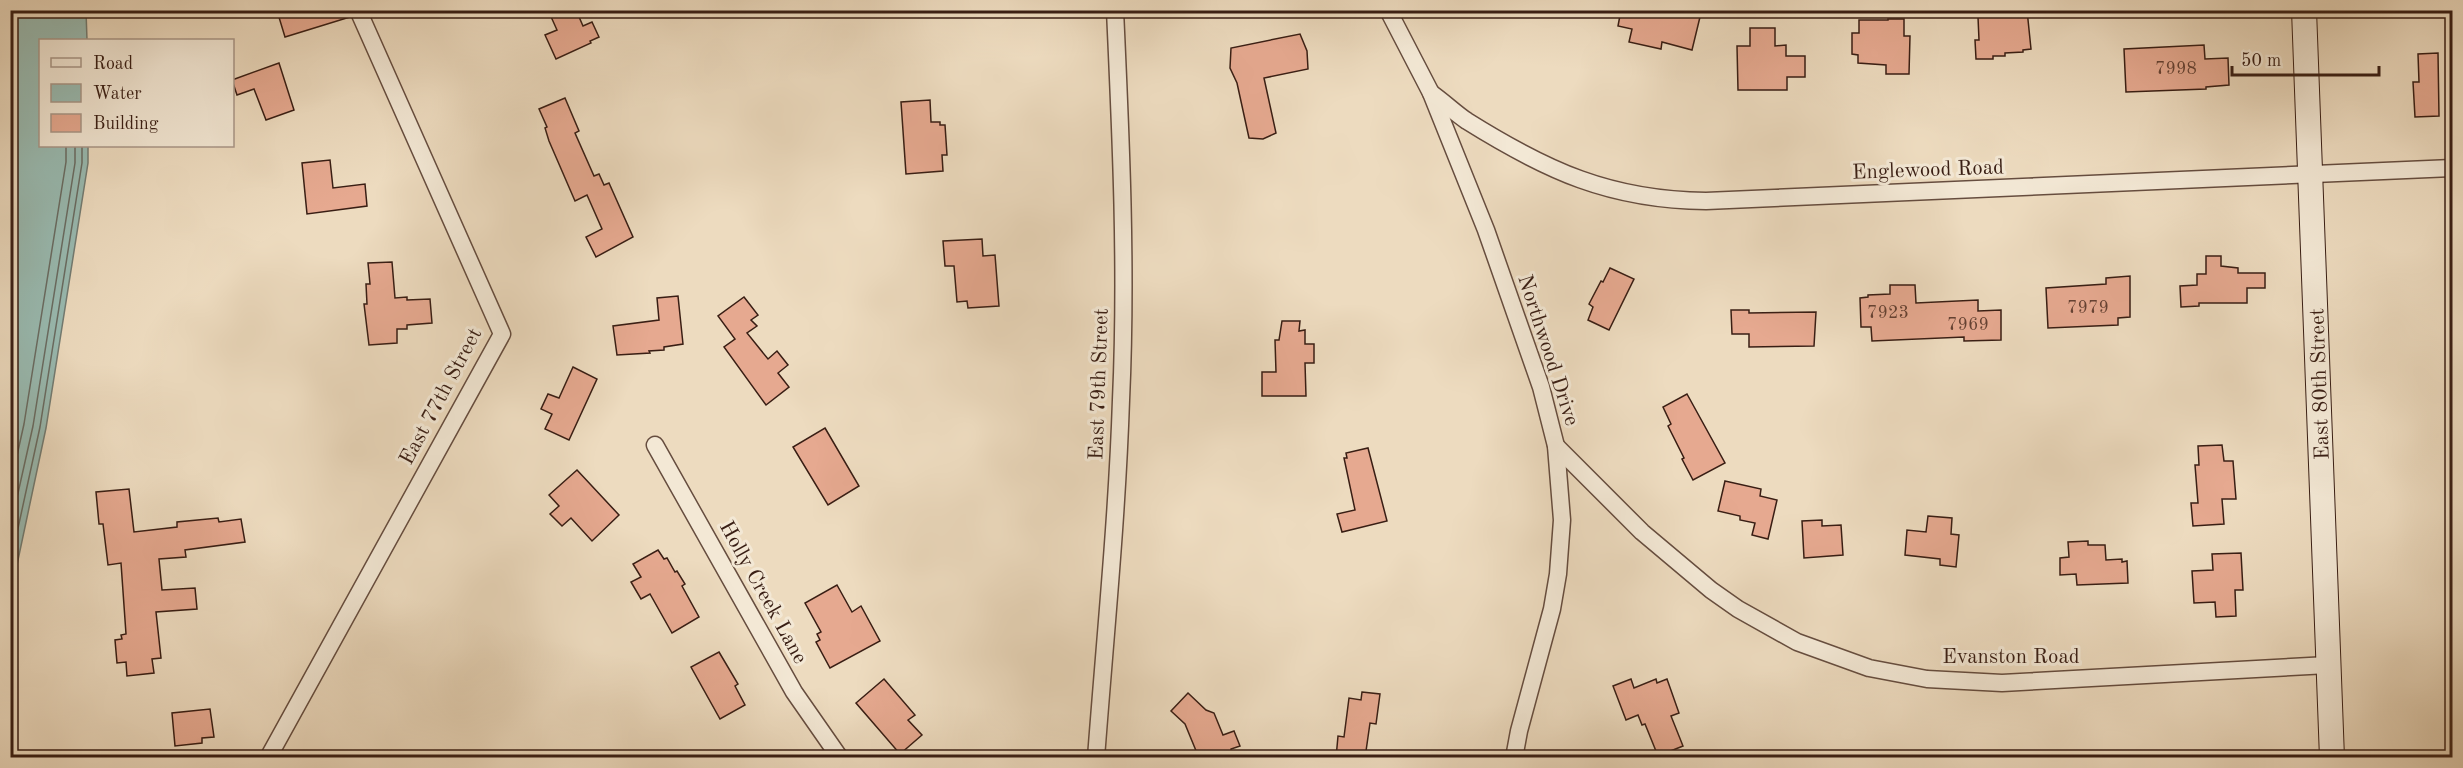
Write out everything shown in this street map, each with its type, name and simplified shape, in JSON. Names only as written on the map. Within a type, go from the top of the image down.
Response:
[{"type":"street","name":"East 77th Street","points":[[268,758],[502,334],[358,10]]},
{"type":"street","name":"East 79th Street","points":[[1096,758],[1117,501],[1121,402],[1123,192],[1114,10]]},
{"type":"street","name":"Northwood Drive","points":[[1388,10],[1431,93],[1518,319],[1548,409],[1556,446],[1562,520],[1558,574],[1552,609],[1519,731],[1514,758]]},
{"type":"street","name":"East 80th Street","points":[[2304,10],[2332,758]]},
{"type":"street","name":"Englewood Road","points":[[1431,93],[1465,119],[1552,170],[1604,188],[1666,199],[1706,201],[2452,168]]},
{"type":"street","name":"Holly Creek Lane","points":[[655,445],[794,692],[840,758]]},
{"type":"street","name":"Evanston Road","points":[[1556,446],[1642,532],[1738,609],[1797,642],[1869,668],[1927,679],[2002,683],[2328,665]]},
{"type":"water","points":[[11,10],[86,11],[87,39],[39,39],[39,147],[88,147],[88,163],[46,428],[11,593]]},
{"type":"building","points":[[288,10],[348,10],[350,17],[285,37],[278,14]]},
{"type":"building","points":[[548,10],[576,10],[583,26],[592,22],[599,37],[556,59],[545,35],[557,30]]},
{"type":"building","points":[[1621,10],[1671,10],[1700,17],[1692,50],[1662,42],[1661,49],[1629,42],[1632,29],[1618,26]]},
{"type":"building","points":[[1991,10],[2027,10],[2031,49],[2005,53],[2005,56],[1993,56],[1993,59],[1976,59],[1975,40],[1979,40],[1978,17],[1991,17]]},
{"type":"building","points":[[1904,19],[1904,36],[1910,36],[1909,74],[1886,74],[1886,65],[1858,63],[1858,55],[1852,54],[1852,33],[1859,33],[1859,20]]},
{"type":"building","points":[[1750,28],[1775,28],[1775,46],[1786,45],[1786,56],[1805,56],[1805,77],[1787,77],[1787,90],[1738,90],[1737,46],[1750,46]]},
{"type":"building","points":[[1300,34],[1307,51],[1308,69],[1264,78],[1276,133],[1263,139],[1249,138],[1237,83],[1230,68],[1231,48]]},
{"type":"building","points":[[2204,45],[2205,59],[2228,58],[2229,85],[2206,87],[2206,89],[2126,92],[2124,49]]},
{"type":"building","points":[[2438,53],[2439,116],[2415,117],[2413,82],[2419,82],[2418,54]]},
{"type":"building","points":[[279,63],[294,110],[266,120],[254,89],[237,95],[234,79]]},
{"type":"building","points":[[565,98],[579,131],[575,133],[594,176],[599,174],[604,185],[609,183],[633,237],[596,257],[586,237],[602,229],[587,195],[575,201],[549,141],[545,128],[547,127],[539,109]]},
{"type":"building","points":[[930,100],[931,122],[940,122],[940,125],[945,125],[947,155],[942,155],[943,171],[906,174],[901,102]]},
{"type":"building","points":[[330,160],[333,188],[365,184],[367,206],[307,214],[302,163]]},
{"type":"building","points":[[982,239],[983,256],[995,255],[999,306],[968,308],[967,301],[957,302],[954,266],[945,266],[943,241]]},
{"type":"building","points":[[2206,256],[2221,256],[2221,266],[2238,268],[2238,273],[2265,273],[2265,288],[2247,288],[2247,303],[2199,303],[2199,306],[2181,307],[2180,286],[2197,285],[2197,274],[2206,274]]},
{"type":"building","points":[[392,262],[395,298],[430,299],[432,323],[407,325],[407,329],[397,329],[397,343],[369,345],[364,304],[367,304],[366,284],[370,284],[368,263]]},
{"type":"building","points":[[1610,268],[1634,279],[1609,330],[1588,320],[1593,307],[1589,304]]},
{"type":"building","points":[[2130,276],[2130,317],[2118,318],[2118,325],[2048,328],[2046,288],[2106,284],[2106,278]]},
{"type":"building","points":[[1890,285],[1915,285],[1916,303],[1978,300],[1978,311],[2001,310],[2001,340],[1964,341],[1964,337],[1872,341],[1871,327],[1861,327],[1860,298],[1868,297],[1868,295],[1890,294]]},
{"type":"building","points":[[678,296],[683,344],[664,347],[664,350],[649,351],[650,353],[617,355],[613,326],[659,320],[657,298]]},
{"type":"building","points":[[744,297],[758,315],[751,320],[757,326],[747,333],[768,359],[777,351],[788,365],[778,373],[789,387],[766,405],[724,347],[735,339],[718,316]]},
{"type":"building","points":[[1731,310],[1749,310],[1749,313],[1816,312],[1814,346],[1749,347],[1749,334],[1732,334]]},
{"type":"building","points":[[1282,321],[1300,321],[1299,331],[1305,330],[1305,344],[1314,344],[1314,363],[1305,363],[1306,396],[1262,396],[1262,372],[1276,372],[1275,340],[1279,340]]},
{"type":"building","points":[[573,367],[597,379],[569,440],[545,429],[552,414],[541,409],[548,394],[559,398]]},
{"type":"building","points":[[1687,394],[1725,463],[1693,480],[1668,426],[1671,424],[1663,407]]},
{"type":"building","points":[[825,428],[859,486],[828,505],[793,447]]},
{"type":"building","points":[[2222,445],[2224,461],[2233,461],[2236,499],[2222,499],[2224,524],[2193,526],[2191,503],[2198,503],[2195,465],[2199,465],[2198,446]]},
{"type":"building","points":[[1368,448],[1387,521],[1342,532],[1337,514],[1355,510],[1344,458],[1347,458],[1346,453]]},
{"type":"building","points":[[577,470],[619,515],[592,541],[571,518],[562,526],[550,514],[559,506],[549,495]]},
{"type":"building","points":[[1725,481],[1761,489],[1760,496],[1777,500],[1768,539],[1752,535],[1755,523],[1740,520],[1740,516],[1718,511]]},
{"type":"building","points":[[129,489],[134,532],[177,527],[177,522],[218,518],[219,522],[241,519],[245,542],[185,550],[186,557],[159,559],[162,590],[195,588],[197,609],[156,612],[161,658],[152,659],[154,673],[127,676],[126,662],[117,663],[115,640],[122,639],[121,635],[126,634],[121,563],[108,565],[103,524],[99,524],[96,492]]},
{"type":"building","points":[[1928,516],[1952,518],[1951,534],[1959,535],[1956,567],[1940,565],[1940,559],[1905,555],[1907,530],[1926,532]]},
{"type":"building","points":[[1822,520],[1822,526],[1841,525],[1843,555],[1804,558],[1802,521]]},
{"type":"building","points":[[2088,541],[2088,545],[2105,545],[2106,560],[2127,561],[2128,583],[2077,585],[2076,574],[2060,575],[2060,558],[2069,557],[2068,542]]},
{"type":"building","points":[[658,550],[664,559],[667,558],[685,584],[682,586],[699,617],[672,633],[650,594],[641,599],[631,582],[641,577],[633,564]]},
{"type":"building","points":[[2241,553],[2243,590],[2235,590],[2236,616],[2216,617],[2215,602],[2194,603],[2192,571],[2213,570],[2212,554]]},
{"type":"building","points":[[837,585],[852,612],[861,606],[880,641],[830,668],[816,642],[820,640],[817,634],[821,632],[805,603]]},
{"type":"building","points":[[719,652],[738,684],[735,686],[745,705],[720,719],[691,667]]},
{"type":"building","points":[[884,679],[915,715],[908,720],[922,735],[900,754],[856,703]]},
{"type":"building","points":[[1631,679],[1634,688],[1656,679],[1657,683],[1667,679],[1679,713],[1671,716],[1683,746],[1658,756],[1645,724],[1642,725],[1638,715],[1626,720],[1613,686]]},
{"type":"building","points":[[1362,692],[1380,694],[1376,724],[1370,723],[1365,758],[1336,758],[1338,736],[1344,737],[1349,698],[1361,700]]},
{"type":"building","points":[[1188,693],[1206,710],[1214,713],[1223,735],[1234,731],[1240,746],[1231,749],[1231,758],[1199,758],[1185,724],[1171,711]]},
{"type":"building","points":[[210,709],[214,737],[202,738],[202,743],[175,746],[172,713]]}]
